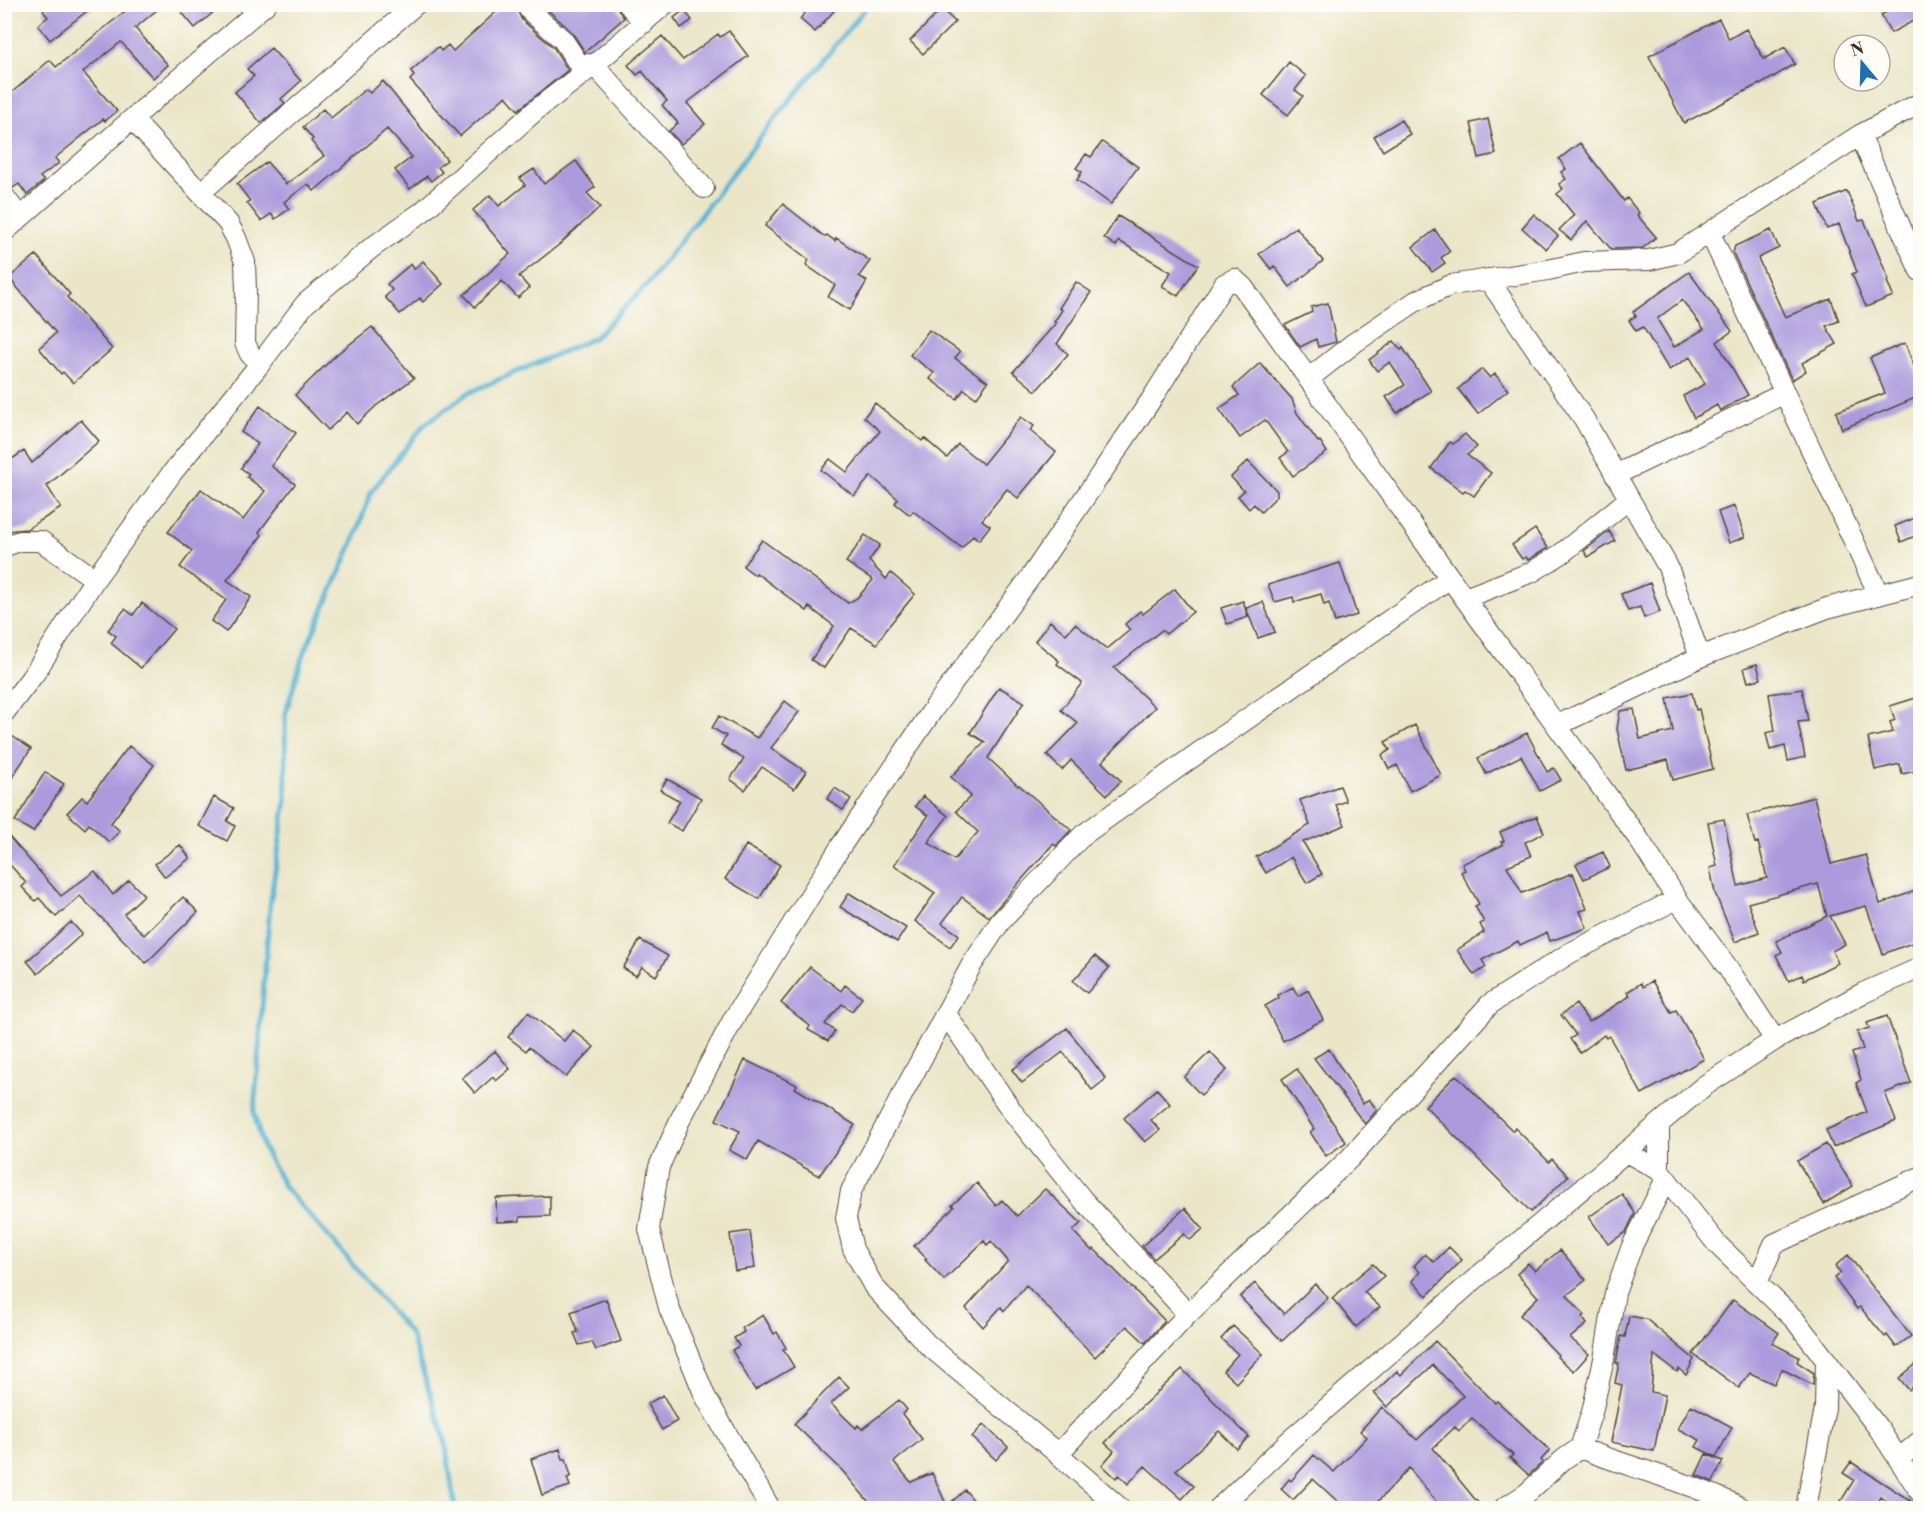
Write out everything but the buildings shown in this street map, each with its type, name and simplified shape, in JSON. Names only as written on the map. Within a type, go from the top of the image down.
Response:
[{"type":"street","points":[[4,232],[132,118],[266,4]]},
{"type":"street","points":[[200,193],[416,4]]},
{"type":"street","points":[[526,4],[530,11],[563,40],[578,63],[594,65],[704,188]]},
{"type":"street","points":[[628,4],[644,23]]},
{"type":"street","points":[[4,713],[34,674],[94,579],[172,473],[305,304],[370,249],[422,212],[536,110],[594,65],[665,4]]},
{"type":"street","points":[[1308,379],[1354,343],[1416,301],[1451,285],[1584,262],[1649,260],[1678,253],[1860,135],[1920,103]]},
{"type":"street","points":[[132,118],[228,223],[236,238],[245,262],[245,343],[250,354],[260,364]]},
{"type":"street","points":[[1860,135],[1920,271]]},
{"type":"street","points":[[4,196],[20,218]]},
{"type":"street","points":[[1710,233],[1879,595]]},
{"type":"street","points":[[770,1509],[705,1396],[669,1308],[649,1229],[659,1167],[680,1120],[735,1018],[842,846],[934,708],[1032,575],[1151,400],[1224,284],[1234,279],[1244,287],[1450,579],[1558,725],[1638,838],[1677,899],[1728,968],[1775,1040]]},
{"type":"street","points":[[1488,279],[1584,419],[1668,567],[1700,657]]},
{"type":"street","points":[[1615,475],[1785,393]]},
{"type":"street","points":[[1465,598],[1532,572],[1562,554],[1629,500]]},
{"type":"street","points":[[4,543],[8,545],[20,541],[41,541],[94,579]]},
{"type":"street","points":[[1120,1509],[928,1345],[874,1287],[853,1249],[846,1218],[851,1191],[971,966],[1000,922],[1083,836],[1211,744],[1450,579]]},
{"type":"street","points":[[1558,725],[1700,657],[1827,608],[1920,584]]},
{"type":"street","points":[[1058,1454],[1188,1314],[1350,1158],[1490,1004],[1570,953],[1677,899]]},
{"type":"street","points":[[1219,1509],[1290,1440],[1482,1273],[1704,1086],[1775,1040],[1863,993],[1920,968]]},
{"type":"street","points":[[946,1014],[1012,1111],[1083,1200],[1188,1314]]},
{"type":"street","points":[[1504,1509],[1526,1494],[1564,1459],[1580,1448],[1592,1412],[1604,1359],[1615,1293],[1632,1246],[1663,1175],[1659,1124]]},
{"type":"street","points":[[1626,1152],[1663,1175],[1717,1244],[1795,1320],[1879,1429],[1920,1492]]},
{"type":"street","points":[[1758,1283],[1774,1244],[1920,1177]]},
{"type":"street","points":[[1806,1509],[1825,1408],[1826,1360]]},
{"type":"street","points":[[1899,1459],[1920,1441]]},
{"type":"street","points":[[1580,1448],[1623,1465],[1672,1480],[1742,1509]]},
{"type":"waterway","points":[[455,1508],[445,1440],[411,1335],[285,1188],[263,1147],[254,1113],[270,904],[286,800],[285,715],[302,658],[356,535],[371,492],[424,425],[468,393],[594,338],[646,286],[773,121],[869,4]]}]
